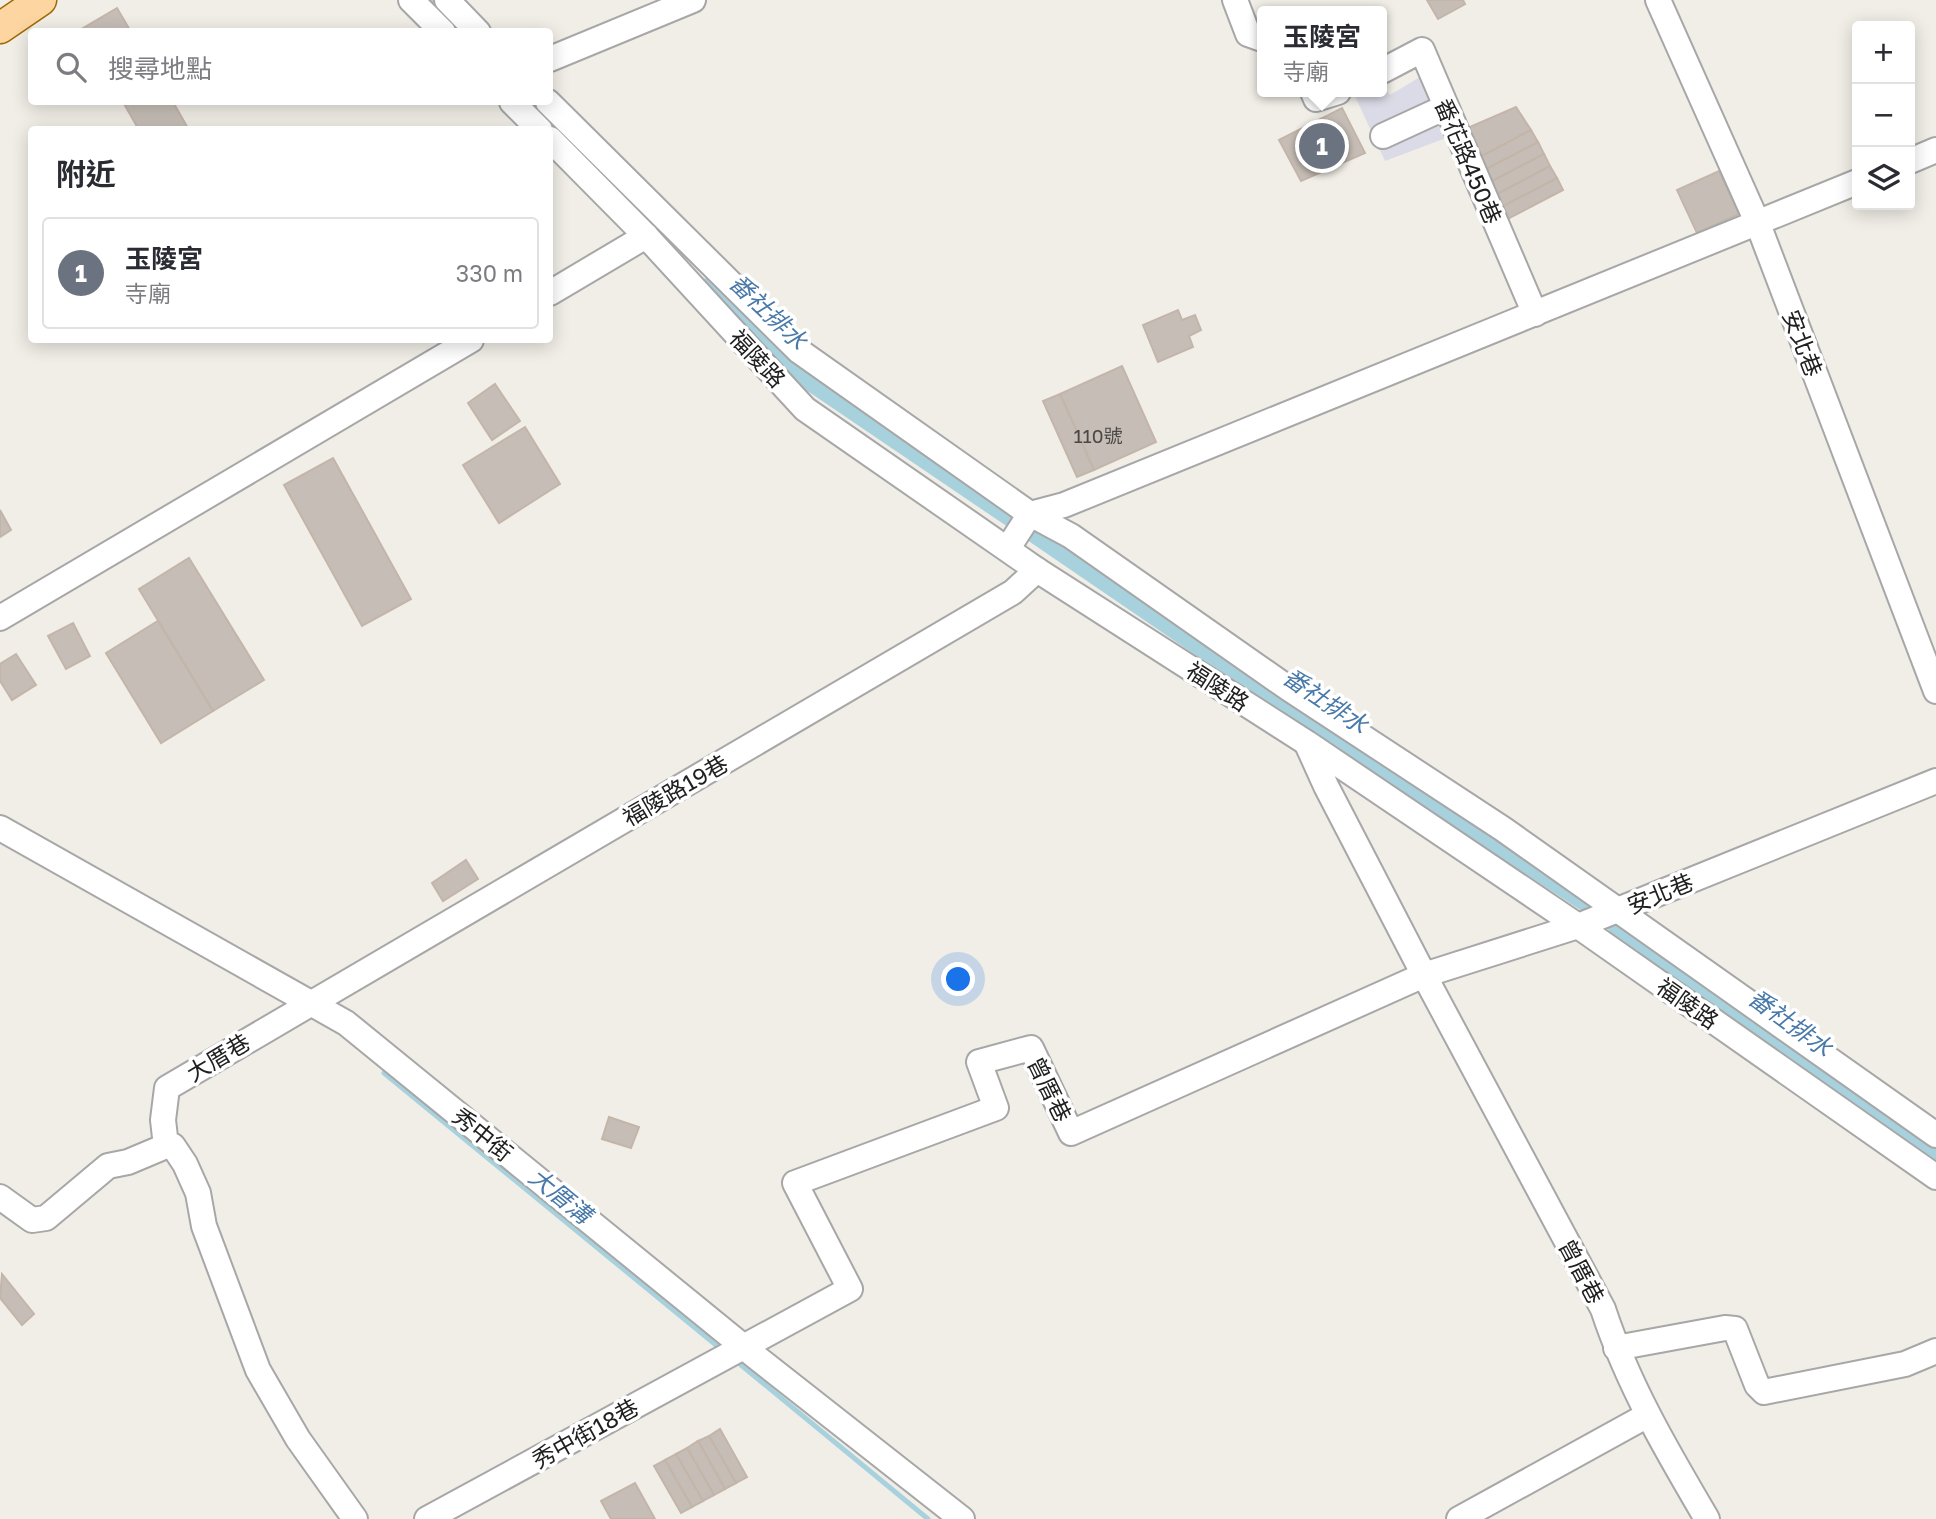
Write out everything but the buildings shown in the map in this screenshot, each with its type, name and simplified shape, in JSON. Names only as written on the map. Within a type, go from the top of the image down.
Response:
[{"type":"main road","points":[[0,28],[41,0]]},
{"type":"street","points":[[411,0],[439,28]]},
{"type":"street","points":[[447,0],[474,28]]},
{"type":"street","points":[[553,57],[692,0]]},
{"type":"street","points":[[1235,0],[1248,34],[1257,37]]},
{"type":"street","name":"安北巷","points":[[1658,0],[1758,224],[1936,691]]},
{"type":"street","name":"番花路450巷","points":[[1387,68],[1422,50],[1535,314]]},
{"type":"street","points":[[515,105],[536,126]]},
{"type":"street","points":[[551,105],[799,351],[1030,514],[1071,536],[1288,688],[1503,829],[1615,911],[1936,1135]]},
{"type":"street","points":[[1383,136],[1446,107]]},
{"type":"street","name":"福陵路","points":[[553,142],[646,236],[806,409],[1037,570],[1307,743],[1578,926],[1936,1177]]},
{"type":"street","points":[[1915,158],[1936,150]]},
{"type":"street","points":[[1008,548],[1030,514],[1064,505],[1852,184]]},
{"type":"street","points":[[553,291],[646,236]]},
{"type":"street","points":[[0,618],[466,343]]},
{"type":"street","name":"福陵路19巷","points":[[308,1003],[1013,592],[1037,570]]},
{"type":"street","name":"曾厝巷","points":[[1307,743],[1325,786],[1603,1309],[1616,1348],[1646,1416],[1707,1519]]},
{"type":"street","name":"安北巷","points":[[1578,926],[1936,780]]},
{"type":"street","name":"秀中街","points":[[0,828],[346,1023],[743,1347],[962,1519]]},
{"type":"street","name":"曾厝巷","points":[[743,1347],[850,1289],[794,1183],[996,1108],[979,1062],[1031,1048],[1072,1133],[1424,975],[1578,926]]},
{"type":"street","name":"大厝巷","points":[[166,1146],[163,1119],[167,1088],[308,1003]]},
{"type":"street","points":[[0,1197],[32,1220],[46,1218],[108,1166],[173,1146],[185,1164],[198,1193],[204,1226],[258,1370],[298,1439],[355,1519]]},
{"type":"street","points":[[1616,1348],[1725,1328],[1735,1329],[1757,1385],[1764,1392],[1905,1364],[1936,1352]]},
{"type":"street","name":"秀中街18巷","points":[[427,1519],[743,1347]]},
{"type":"street","points":[[1459,1519],[1646,1416]]},
{"type":"shaded area","points":[[1420,77],[1446,138],[1385,161],[1355,97],[1387,97],[1387,91],[1390,95]]},
{"type":"waterway","name":"番社排水","points":[[435,8],[454,28]]},
{"type":"waterway","name":"番社排水","points":[[709,287],[783,363],[1010,517]]},
{"type":"waterway","name":"番社排水","points":[[1035,534],[1338,741],[1584,901]]},
{"type":"waterway","name":"番社排水","points":[[1617,926],[1936,1158]]},
{"type":"waterway","name":"大厝溝","points":[[384,1073],[716,1345]]},
{"type":"waterway","name":"大厝溝","points":[[741,1365],[928,1519]]},
{"type":"place","name":"玉陵宮","points":[[1322,146]]}]
